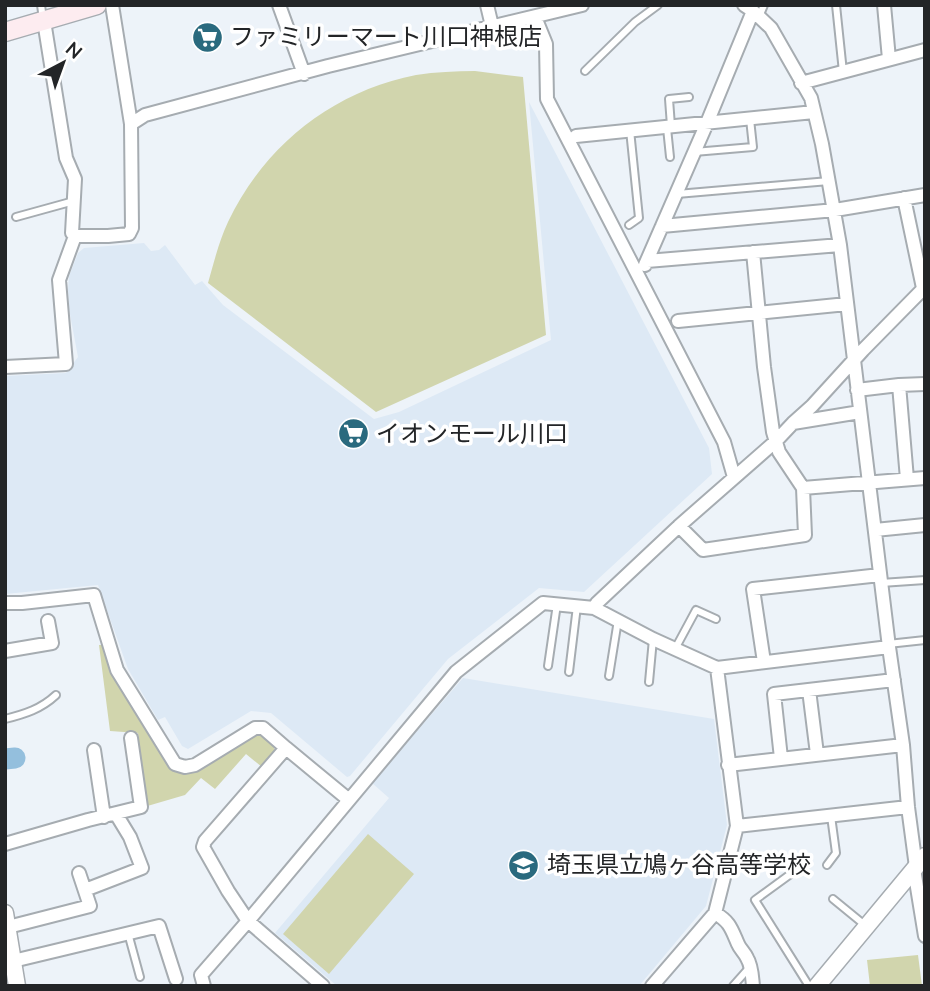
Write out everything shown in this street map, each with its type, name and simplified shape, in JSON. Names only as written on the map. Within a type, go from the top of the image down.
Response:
[{"type":"main road","points":[[5,32],[42,13],[97,5]]},
{"type":"street","points":[[75,236],[129,234],[132,228],[131,124],[111,5]]},
{"type":"street","points":[[279,5],[304,74]]},
{"type":"street","points":[[487,5],[492,26]]},
{"type":"street","points":[[131,124],[145,115],[328,66],[542,12],[582,5]]},
{"type":"street","points":[[884,5],[889,59]]},
{"type":"street","points":[[840,245],[646,263],[755,10],[771,28],[811,99],[835,210],[840,245],[868,482],[881,579],[888,646],[903,745],[908,807],[919,869],[925,936]]},
{"type":"street","points":[[542,12],[546,44],[547,99],[724,442],[734,477]]},
{"type":"street","points":[[42,13],[66,158],[75,179],[72,233],[75,236]]},
{"type":"street","points":[[801,83],[925,50]]},
{"type":"street","points":[[576,136],[814,112]]},
{"type":"street","points":[[662,226],[835,210],[925,195]]},
{"type":"street","points":[[594,608],[679,526],[813,406],[924,287],[904,198]]},
{"type":"street","points":[[5,367],[66,364],[59,279],[75,236]]},
{"type":"street","points":[[679,526],[703,550],[805,535],[803,488],[779,453],[773,432],[753,252]]},
{"type":"street","points":[[678,321],[847,304]]},
{"type":"street","points":[[857,390],[925,384]]},
{"type":"street","points":[[899,385],[907,479]]},
{"type":"street","points":[[793,423],[860,412]]},
{"type":"street","points":[[803,488],[925,478]]},
{"type":"street","points":[[875,530],[925,525]]},
{"type":"street","points":[[764,662],[753,589],[881,579]]},
{"type":"street","points":[[5,603],[94,595],[117,670],[175,764],[185,767],[195,765],[255,727],[263,728],[349,800]]},
{"type":"street","points":[[204,986],[201,975],[456,672],[543,603],[594,608],[716,668],[888,646]]},
{"type":"street","points":[[5,651],[52,643],[48,621]]},
{"type":"street","points":[[652,986],[715,913],[737,826],[716,668]]},
{"type":"street","points":[[781,758],[774,694],[894,680]]},
{"type":"street","points":[[809,690],[817,754]]},
{"type":"street","points":[[5,844],[141,807],[131,738]]},
{"type":"street","points":[[728,765],[903,745]]},
{"type":"street","points":[[286,748],[205,841],[203,847],[248,922],[323,986]]},
{"type":"street","points":[[85,890],[142,868],[130,837],[110,815],[94,750]]},
{"type":"street","points":[[737,826],[908,807]]},
{"type":"street","points":[[817,986],[866,926],[919,869]]},
{"type":"street","points":[[17,986],[6,920],[90,906],[79,873]]},
{"type":"street","points":[[715,913],[727,920],[733,930],[739,947],[747,957],[753,986]]},
{"type":"street","points":[[13,961],[159,926],[176,979]]},
{"type":"lane","points":[[584,71],[635,22],[658,5]]},
{"type":"lane","points":[[836,5],[843,72]]},
{"type":"lane","points":[[670,157],[669,99],[690,97]]},
{"type":"lane","points":[[694,152],[753,147],[750,119]]},
{"type":"lane","points":[[629,225],[639,218],[631,130]]},
{"type":"lane","points":[[676,194],[829,181]]},
{"type":"lane","points":[[16,217],[74,201]]},
{"type":"lane","points":[[881,579],[925,580]]},
{"type":"lane","points":[[548,666],[557,604]]},
{"type":"lane","points":[[569,672],[577,606]]},
{"type":"lane","points":[[675,649],[696,610],[716,619]]},
{"type":"lane","points":[[609,676],[618,620]]},
{"type":"lane","points":[[649,682],[653,639]]},
{"type":"lane","points":[[888,646],[925,640]]},
{"type":"lane","points":[[5,719],[33,711],[46,705],[57,695]]},
{"type":"lane","points":[[827,865],[836,853],[831,816]]},
{"type":"lane","points":[[792,873],[755,900],[809,986]]},
{"type":"lane","points":[[833,899],[866,926]]},
{"type":"lane","points":[[128,933],[141,977]]},
{"type":"lane","points":[[733,986],[750,966]]},
{"type":"shaded area","name":"イオンモール川口","points":[[529,102],[709,448],[712,474],[584,592],[539,588],[448,659],[350,776],[347,777],[271,713],[251,711],[188,749],[182,746],[165,717],[158,720],[128,669],[98,585],[5,594],[5,376],[66,373],[78,357],[68,290],[69,276],[78,253],[84,248],[144,243],[151,251],[159,250],[165,245],[195,285],[202,281],[223,305],[374,419],[399,412],[551,340]]},
{"type":"shaded area","name":"埼玉県立鳩ヶ谷高等学校","points":[[463,678],[714,719],[727,825],[706,906],[639,986],[337,986],[275,933],[389,798],[372,783]]},
{"type":"green space","points":[[475,71],[523,77],[546,335],[376,412],[208,283],[225,229],[243,195],[281,146],[304,126],[357,94],[386,83],[423,74]]},
{"type":"green space","points":[[99,645],[103,645],[113,674],[170,768],[190,773],[255,734],[269,739],[275,752],[262,767],[246,754],[215,789],[201,778],[185,795],[144,807],[138,733],[110,731]]},
{"type":"green space","points":[[368,834],[414,874],[329,974],[283,934]]},
{"type":"green space","points":[[918,955],[922,986],[870,986],[867,960]]},
{"type":"waterway","points":[[5,759],[15,758]]},
{"type":"place","name":"ファミリーマート川口神根店","points":[[207,37]]},
{"type":"place","name":"イオンモール川口","points":[[353,434]]},
{"type":"place","name":"埼玉県立鳩ヶ谷高等学校","points":[[524,865]]}]
